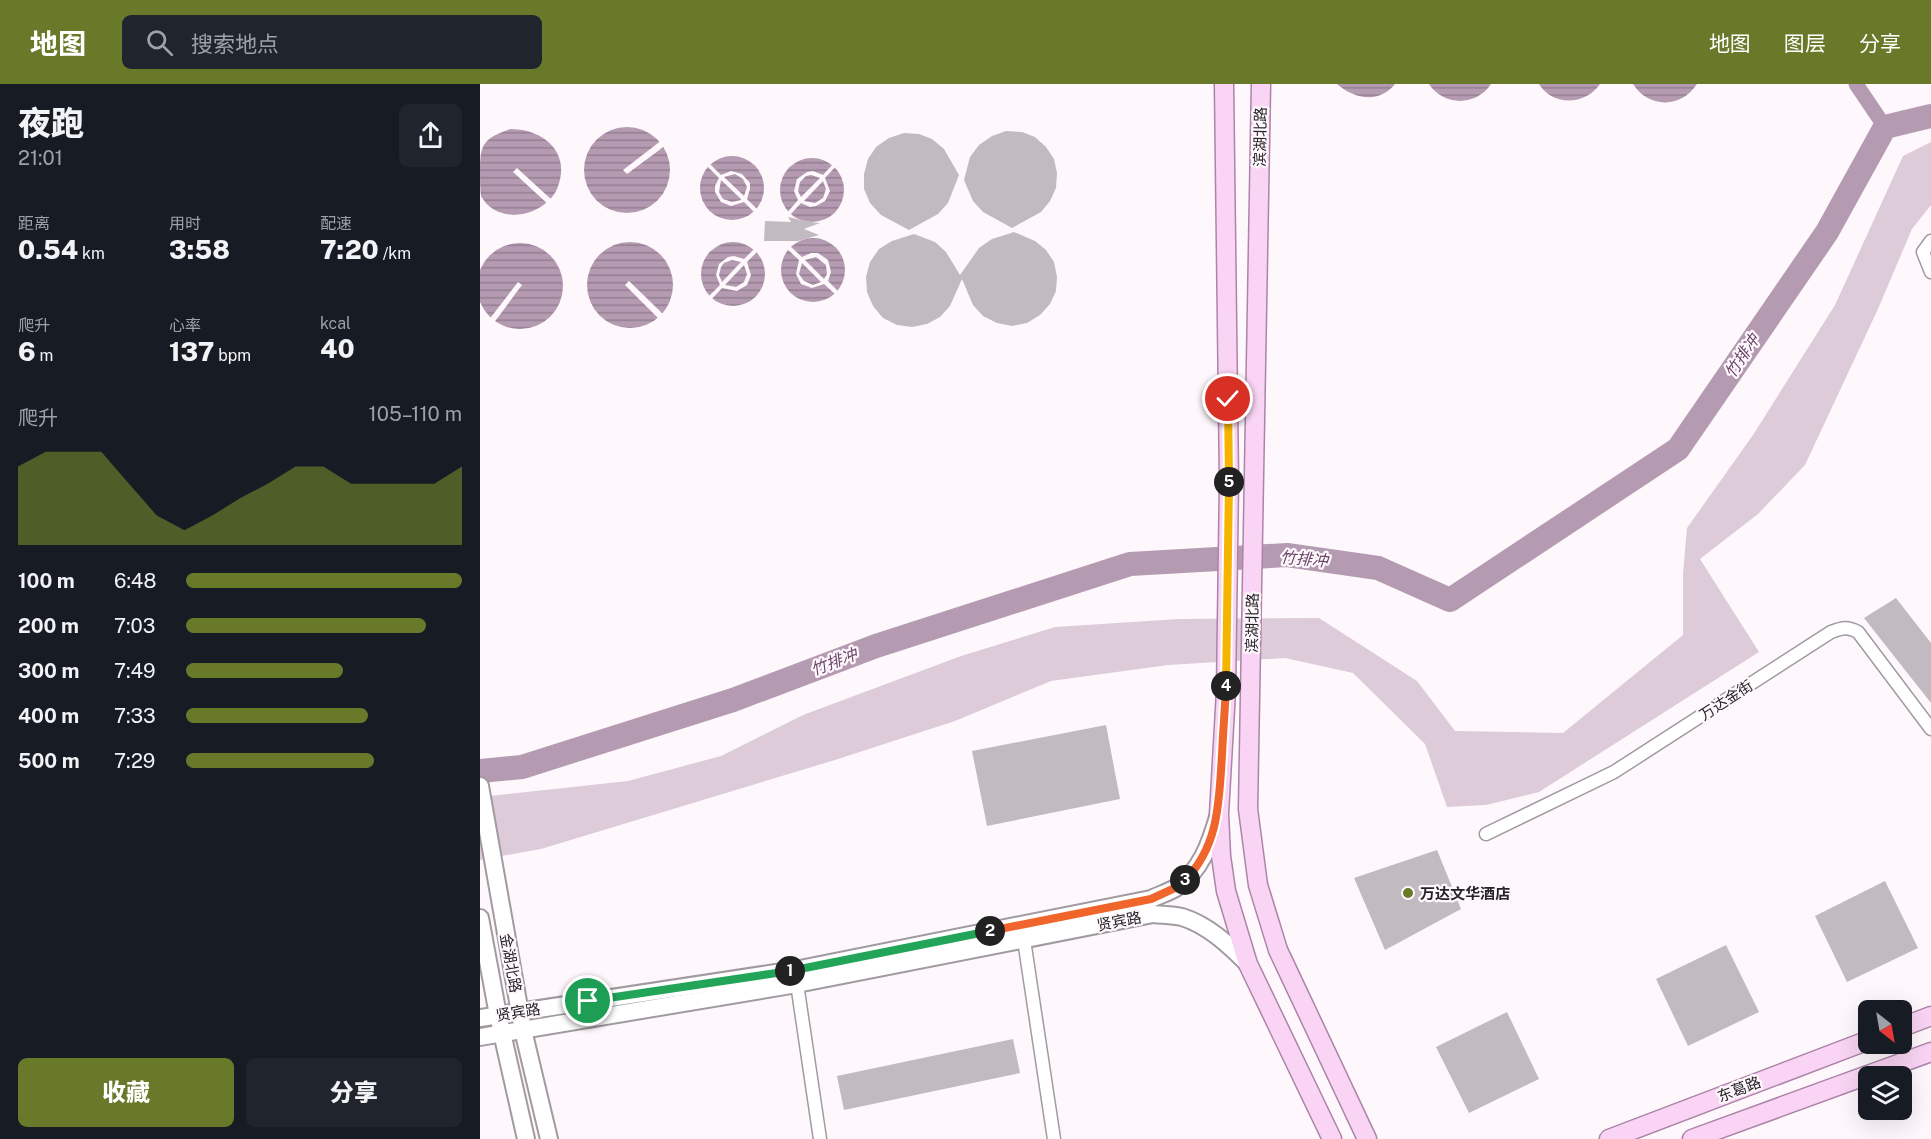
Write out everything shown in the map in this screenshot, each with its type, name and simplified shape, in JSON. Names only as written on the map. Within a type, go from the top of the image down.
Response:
[{"type":"main road","name":"滨湖北路","points":[[1224,84],[1229,481],[1226,691],[1219,814],[1226,891],[1248,964],[1332,1139]]},
{"type":"main road","name":"滨湖北路","points":[[1261,84],[1248,809],[1258,885],[1278,950],[1367,1139]]},
{"type":"main road","name":"金湖北路","points":[[480,786],[519,1011],[549,1139]]},
{"type":"main road","name":"贤宾路","points":[[480,1037],[796,977],[1151,899],[1177,887],[1196,868],[1209,845],[1219,814]]},
{"type":"main road","name":"贤宾路","points":[[480,1018],[519,1011],[796,977],[1024,940],[1153,914],[1181,917],[1206,928],[1229,945],[1248,964]]},
{"type":"main road","name":"金湖北路","points":[[480,918],[498,1015],[526,1139]]},
{"type":"main road","points":[[1912,1023],[1931,1016]]},
{"type":"main road","name":"东葛路","points":[[1609,1139],[1858,1044]]},
{"type":"main road","name":"东葛路","points":[[1692,1139],[1931,1052]]},
{"type":"street","points":[[1931,241],[1923,252],[1931,272]]},
{"type":"street","name":"万达金街","points":[[1486,834],[1614,772],[1831,632],[1843,627],[1858,632],[1931,729]]},
{"type":"street","points":[[1024,940],[1054,1139]]},
{"type":"street","points":[[796,977],[820,1139]]},
{"type":"shaded area","points":[[1337,84],[1395,84],[1382,95],[1366,97],[1351,93]]},
{"type":"shaded area","points":[[1429,84],[1491,84],[1477,97],[1460,101],[1442,97]]},
{"type":"shaded area","points":[[1539,84],[1600,84],[1587,96],[1561,100],[1552,97]]},
{"type":"shaded area","points":[[1633,84],[1697,84],[1682,98],[1665,102],[1647,98]]},
{"type":"shaded area","points":[[627,127],[651,134],[663,146],[670,170],[663,194],[651,206],[627,213],[603,206],[591,194],[584,170],[591,146],[603,134]]},
{"type":"shaded area","points":[[510,129],[534,133],[544,138],[558,154],[561,164],[561,176],[551,199],[542,206],[520,214],[498,212],[481,196],[480,159],[483,147],[490,138]]},
{"type":"shaded area","points":[[1931,142],[1931,205],[1912,229],[1878,309],[1805,465],[1758,514],[1700,559],[1759,652],[1539,792],[1486,805],[1447,807],[1425,744],[1353,673],[1285,658],[1168,665],[1051,681],[955,721],[835,760],[541,849],[480,860],[480,797],[628,781],[721,756],[803,715],[961,656],[1055,627],[1179,619],[1319,618],[1417,681],[1455,731],[1563,733],[1683,635],[1683,573],[1687,528],[1753,435],[1835,305],[1903,156]]},
{"type":"shaded area","points":[[726,156],[738,156],[755,165],[762,176],[764,188],[762,200],[755,211],[738,220],[726,220],[714,215],[705,206],[700,194],[700,182],[705,170],[714,161]]},
{"type":"shaded area","points":[[806,158],[818,158],[835,167],[842,178],[844,190],[842,202],[835,213],[818,222],[806,222],[794,217],[785,208],[780,196],[780,184],[785,172],[794,163]]},
{"type":"shaded area","points":[[807,238],[819,238],[836,247],[843,258],[845,270],[843,282],[836,293],[819,302],[807,302],[795,297],[786,288],[781,276],[781,264],[786,252],[795,243]]},
{"type":"shaded area","points":[[630,242],[654,249],[666,261],[673,285],[666,309],[654,321],[630,328],[606,321],[594,309],[587,285],[594,261],[606,249]]},
{"type":"shaded area","points":[[727,242],[739,242],[756,251],[763,262],[765,274],[763,286],[756,297],[739,306],[727,306],[715,301],[706,292],[701,280],[701,268],[706,256],[715,247]]},
{"type":"shaded area","points":[[512,244],[528,244],[544,251],[555,262],[562,278],[562,294],[555,310],[544,321],[528,328],[512,328],[496,321],[485,310],[480,299],[480,273],[485,262],[496,251]]},
{"type":"pier","points":[[662,140],[666,145],[627,174],[623,170]]},
{"type":"pier","points":[[708,162],[721,175],[731,171],[742,174],[750,183],[747,199],[759,211],[756,214],[744,202],[731,206],[721,202],[715,192],[719,178],[706,165]],"holes":[[[735,174],[743,179],[747,187],[744,196],[724,177]],[[721,180],[741,199],[741,200],[732,202],[723,199],[719,192]]]},
{"type":"pier","points":[[834,163],[837,165],[825,178],[830,191],[825,201],[810,207],[801,203],[789,216],[786,214],[798,200],[794,191],[797,179],[813,171],[823,175]],"holes":[[[806,176],[820,178],[801,197],[798,191],[800,182]],[[823,181],[826,189],[823,198],[815,203],[804,201]]]},
{"type":"pier","points":[[517,168],[553,201],[549,205],[513,172]]},
{"type":"pier","points":[[789,245],[802,257],[818,253],[828,260],[831,272],[828,281],[840,293],[837,296],[824,284],[812,288],[801,284],[796,274],[799,260],[786,248]],"holes":[[[816,257],[826,265],[827,274],[824,279],[805,260]],[[802,263],[821,282],[813,285],[804,281],[799,274]]]},
{"type":"pier","points":[[756,247],[759,250],[747,262],[751,275],[747,285],[737,291],[722,288],[710,301],[707,298],[720,285],[716,275],[719,264],[728,257],[744,259]],"holes":[[[732,260],[741,262],[722,282],[719,275],[721,267]],[[744,265],[747,274],[744,282],[736,287],[725,285]]]},
{"type":"pier","points":[[629,281],[664,315],[660,320],[625,285]]},
{"type":"pier","points":[[518,282],[522,285],[493,324],[488,321]]},
{"type":"building","points":[[1006,131],[1022,132],[1035,137],[1054,159],[1057,173],[1056,188],[1050,201],[1041,212],[1012,228],[983,212],[973,201],[964,180],[970,157],[979,145],[992,136]]},
{"type":"building","points":[[904,133],[919,134],[932,139],[944,149],[959,175],[948,203],[938,214],[909,230],[881,215],[870,203],[864,189],[864,174],[868,159],[876,147],[889,138]]},
{"type":"building","points":[[788,217],[820,223],[804,229],[819,235],[798,241],[764,241],[765,221],[791,222]]},
{"type":"building","points":[[1014,232],[1035,241],[1046,250],[1054,262],[1057,277],[1056,291],[1050,304],[1040,315],[1027,323],[1012,326],[997,323],[983,316],[973,305],[962,279],[950,306],[940,317],[927,324],[912,327],[897,325],[883,318],[873,306],[867,292],[866,277],[870,262],[879,249],[892,241],[914,234],[935,242],[946,252],[960,275],[979,248],[992,239]]},
{"type":"building","points":[[1896,598],[1931,643],[1931,703],[1864,618]]},
{"type":"building","points":[[1106,725],[1120,799],[987,826],[972,751]]},
{"type":"building","name":"万达文华酒店","points":[[1437,850],[1461,909],[1385,950],[1354,878]]},
{"type":"building","points":[[1885,881],[1918,948],[1847,982],[1815,916]]},
{"type":"building","points":[[1726,945],[1759,1012],[1688,1046],[1656,979]]},
{"type":"building","points":[[1507,1012],[1539,1079],[1469,1113],[1436,1047]]},
{"type":"building","points":[[1013,1039],[1020,1073],[844,1110],[837,1076]]},
{"type":"waterway","points":[[1856,84],[1885,127]]},
{"type":"waterway","name":"竹排冲","points":[[480,771],[522,767],[733,700],[876,646],[1130,564],[1287,555],[1378,568],[1450,600],[1678,449],[1827,232],[1885,127],[1931,116]]},
{"type":"place","name":"万达文华酒店","points":[[1408,893]]},
{"type":"route","points":[[588,1001],[795,970],[1151,899],[1177,887],[1196,868],[1209,845],[1219,814],[1226,691],[1228,399]]}]
